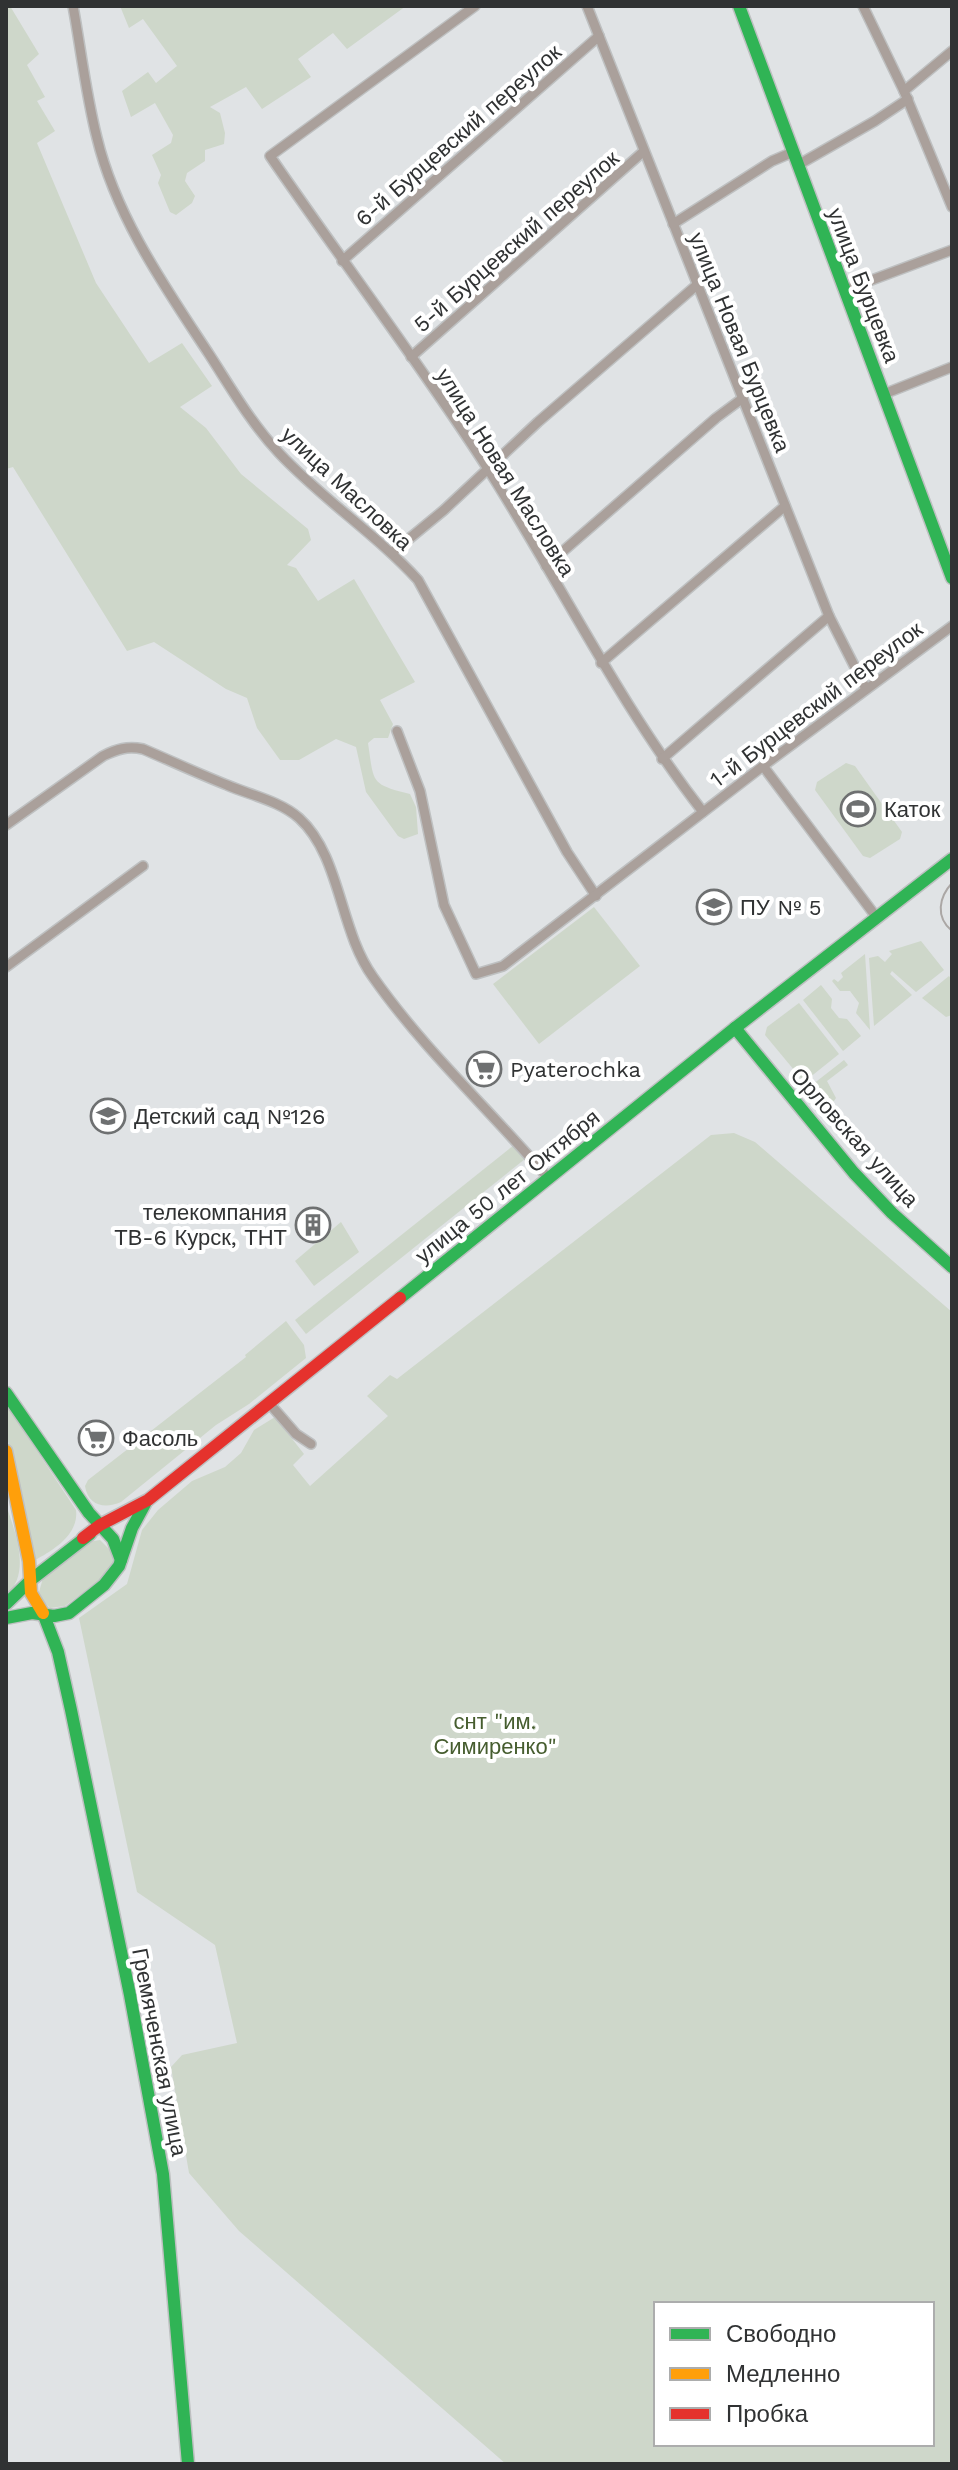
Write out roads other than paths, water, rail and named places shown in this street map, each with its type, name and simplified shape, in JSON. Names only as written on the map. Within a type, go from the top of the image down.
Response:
[{"type":"main road","name":"улица Бурцевка","points":[[739,6],[952,578]]},
{"type":"main road","name":"улица 50 лет Октября","points":[[32,1579],[100,1525],[148,1500],[735,1028],[952,859]]},
{"type":"main road","name":"Орловская улица","points":[[735,1028],[854,1173],[892,1213],[952,1267]]},
{"type":"main road","points":[[6,1393],[113,1539],[122,1560]]},
{"type":"main road","name":"Гремяченская улица","points":[[6,1451],[32,1579],[33,1599],[43,1613],[58,1652],[128,1982],[163,2174],[188,2464]]},
{"type":"main road","points":[[58,1652],[59,1631],[69,1613],[112,1578],[122,1560],[132,1528],[148,1500]]},
{"type":"main road","points":[[83,1538],[100,1533],[113,1539]]},
{"type":"main road","points":[[6,1604],[32,1579]]},
{"type":"main road","points":[[6,1618],[69,1613]]},
{"type":"street","name":"улица Масловка","points":[[73,6],[97,138],[108,172],[141,246],[253,424],[279,454],[325,497],[393,552],[418,580],[567,852],[596,896]]},
{"type":"street","name":"улица Новая Масловка","points":[[475,6],[270,156],[488,469],[601,663],[662,759],[703,812]]},
{"type":"street","name":"улица Новая Бурцевка","points":[[587,6],[829,616],[866,689]]},
{"type":"street","points":[[863,6],[906,95],[952,207]]},
{"type":"street","name":"6-й Бурцевский переулок","points":[[342,261],[599,36]]},
{"type":"street","points":[[798,165],[875,121],[952,51]]},
{"type":"street","name":"5-й Бурцевский переулок","points":[[411,357],[644,151]]},
{"type":"street","points":[[673,224],[772,161],[793,152]]},
{"type":"street","points":[[845,290],[952,250]]},
{"type":"street","points":[[393,552],[698,284]]},
{"type":"street","points":[[884,394],[952,367]]},
{"type":"street","points":[[546,566],[743,398]]},
{"type":"street","points":[[601,663],[785,506]]},
{"type":"street","points":[[662,759],[829,616]]},
{"type":"street","name":"1-й Бурцевский переулок","points":[[397,731],[420,791],[444,905],[476,974],[503,966],[763,766],[952,626]]},
{"type":"street","points":[[6,825],[103,756],[131,747],[143,749],[276,804],[298,817],[326,857],[347,928],[372,977],[430,1050],[549,1179]]},
{"type":"street","points":[[763,766],[877,918]]},
{"type":"street","points":[[6,967],[143,866]]},
{"type":"street","points":[[269,1403],[296,1434],[311,1444]]},
{"type":"tram line","points":[[952,883],[944,894],[941,907],[943,920],[952,931]]},
{"type":"place","name":"Каток","points":[[858,809]]},
{"type":"place","name":"ПУ № 5","points":[[714,907]]},
{"type":"place","name":"Pyaterochka","points":[[484,1069]]},
{"type":"place","name":"Детский сад №126","points":[[108,1116]]},
{"type":"place","name":"телекомпания ТВ-6 Курск, ТНТ","points":[[313,1225]]},
{"type":"place","name":"Фасоль","points":[[96,1438]]},
{"type":"park label","name":"снт \"им. Симиренко\"","points":[[495,1734]]}]
